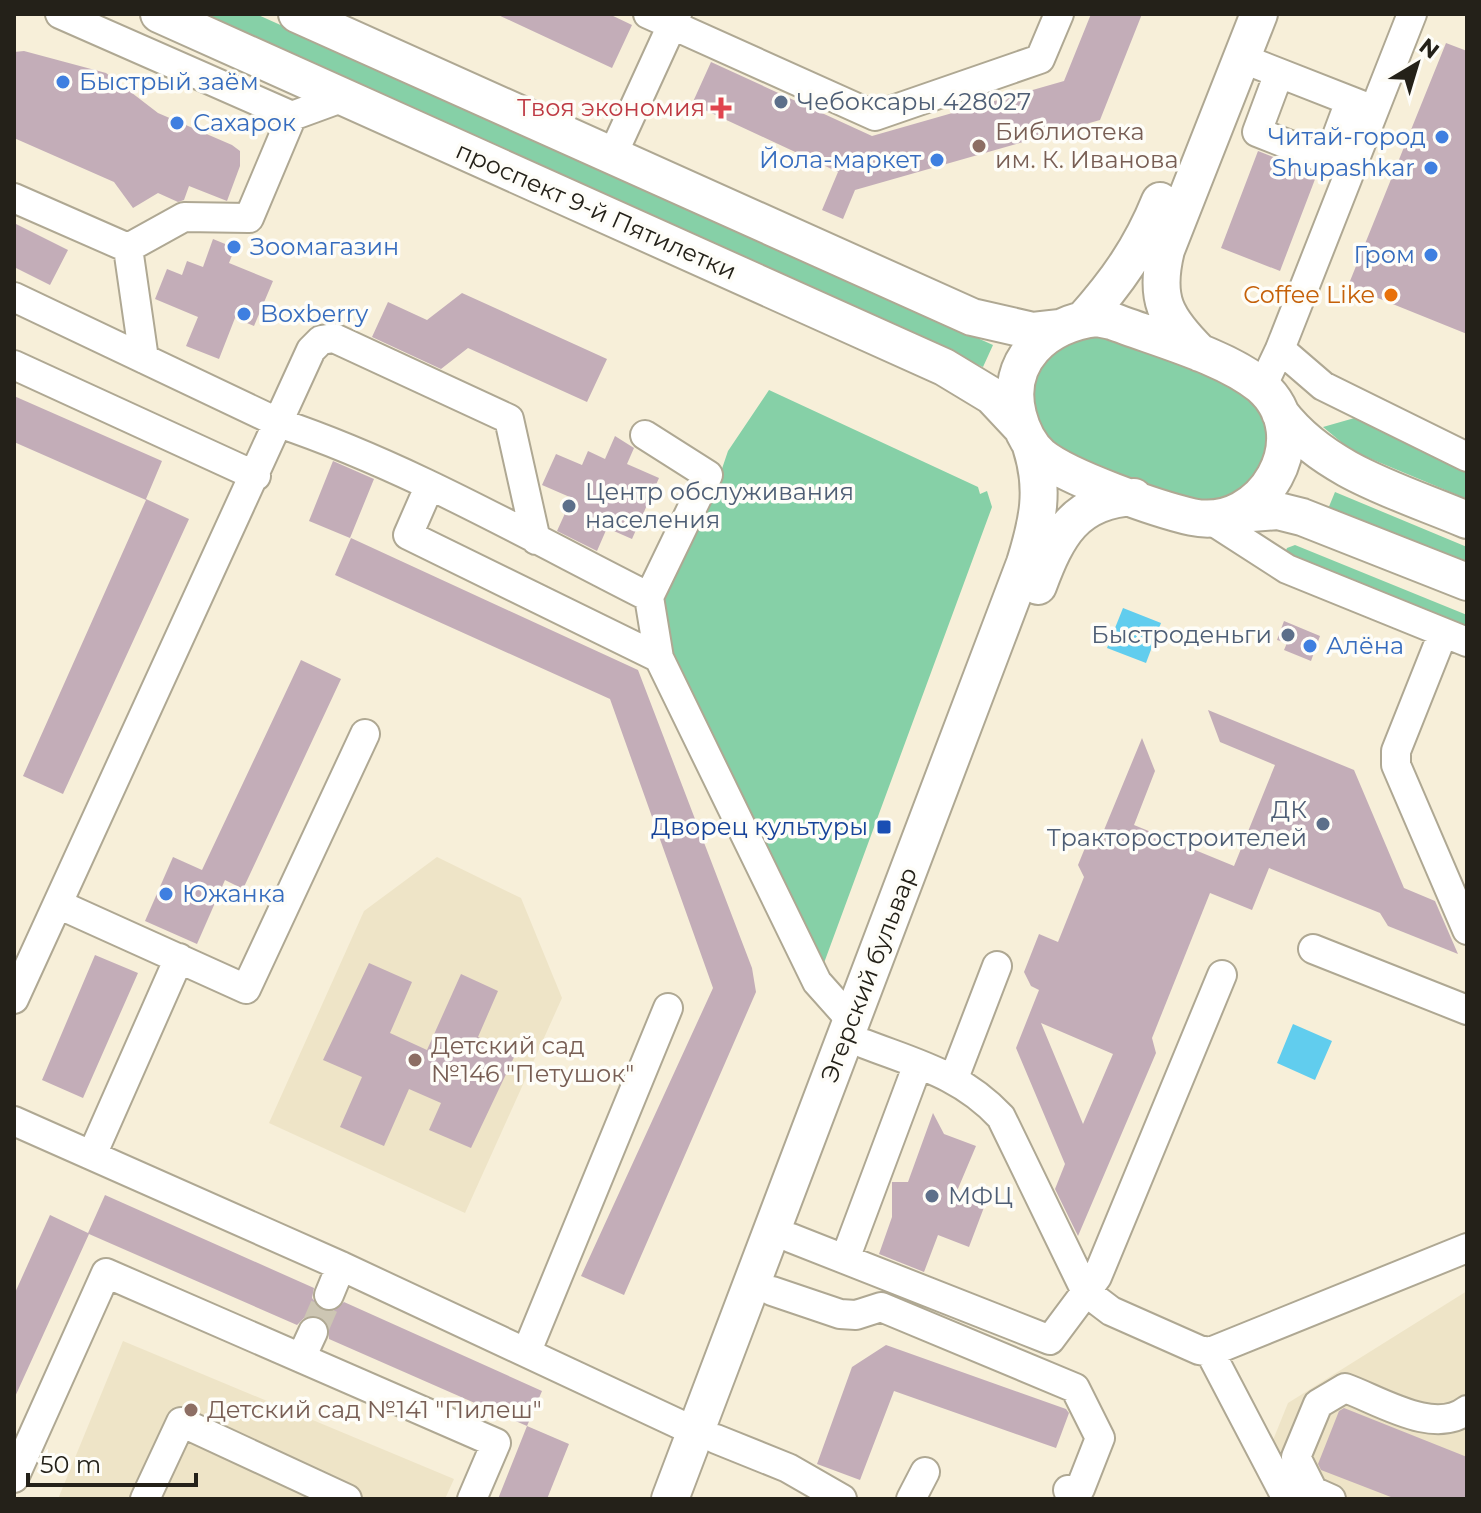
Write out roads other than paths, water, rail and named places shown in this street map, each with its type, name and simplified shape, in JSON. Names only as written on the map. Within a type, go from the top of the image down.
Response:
[{"type":"main road","name":"проспект 9-й Пятилетки","points":[[159,14],[944,367],[992,396],[1026,437]]},
{"type":"main road","points":[[297,14],[972,317],[1033,331],[1112,321],[1241,373],[1271,400],[1292,429],[1328,458],[1467,520]]},
{"type":"main road","points":[[1234,14],[1146,236],[1126,270],[1072,324],[1043,338],[1019,368],[1014,388],[1026,437],[1059,468],[1134,497],[1224,517],[1278,511],[1302,517],[1467,582]]},
{"type":"main road","points":[[1204,357],[1171,322],[1163,306],[1160,272],[1259,14]]},
{"type":"main road","points":[[1224,517],[1267,490],[1284,458],[1271,400]]},
{"type":"main road","name":"Эгерский бульвар","points":[[858,1031],[1035,531],[1041,487],[1026,437]]},
{"type":"main road","name":"Эгерский бульвар","points":[[693,1499],[706,1436],[858,1031],[1053,550],[1068,527],[1086,509],[1108,500],[1134,497]]},
{"type":"main road","name":"Эгерский бульвар","points":[[670,1499],[706,1436]]},
{"type":"street","points":[[60,14],[292,116],[344,97]]},
{"type":"street","points":[[612,156],[665,18],[875,116],[1040,59],[1059,14]]},
{"type":"street","points":[[1279,73],[1257,132],[1328,160],[1362,106],[1412,14]]},
{"type":"street","points":[[1241,58],[1362,106]]},
{"type":"street","points":[[1271,400],[1280,349],[1362,106]]},
{"type":"street","points":[[128,248],[184,217],[249,218],[292,116]]},
{"type":"street","points":[[14,198],[128,248]]},
{"type":"street","points":[[128,248],[144,359]]},
{"type":"street","points":[[14,297],[279,423],[318,436],[429,487],[649,597]]},
{"type":"street","points":[[14,999],[60,905],[311,350],[321,340],[334,338],[509,419],[536,540]]},
{"type":"street","points":[[1280,349],[1323,386],[1467,457]]},
{"type":"street","points":[[14,365],[256,476]]},
{"type":"street","points":[[645,435],[708,475],[649,597],[659,658],[817,982],[858,1031],[979,1093],[1001,1117],[1086,1292],[1111,1311],[1210,1352],[1287,1499]]},
{"type":"street","points":[[429,487],[408,535],[659,658]]},
{"type":"street","points":[[1224,517],[1287,569],[1455,638],[1396,751],[1396,765],[1467,930]]},
{"type":"street","points":[[60,905],[246,989],[365,734]]},
{"type":"street","points":[[1313,949],[1467,1010]]},
{"type":"street","points":[[92,1155],[179,958]]},
{"type":"street","points":[[954,1078],[997,966]]},
{"type":"street","points":[[781,1234],[1050,1340],[1097,1277],[1222,975]]},
{"type":"street","points":[[527,1351],[668,1008]]},
{"type":"street","points":[[845,1259],[918,1064]]},
{"type":"street","points":[[14,1121],[341,1266],[706,1436],[788,1468],[842,1499]]},
{"type":"street","points":[[1210,1352],[1467,1248]]},
{"type":"street","points":[[329,1295],[341,1266]]},
{"type":"street","points":[[17,1464],[106,1273],[496,1443],[472,1499]]},
{"type":"street","points":[[761,1287],[840,1314],[856,1315],[881,1307],[1075,1388],[1100,1438],[1080,1489],[1068,1490]]},
{"type":"street","points":[[301,1358],[313,1332]]},
{"type":"street","points":[[1331,1499],[1313,1491],[1296,1457],[1318,1404],[1345,1388],[1427,1418],[1446,1420],[1467,1410]]},
{"type":"street","points":[[145,1499],[181,1422],[347,1499]]},
{"type":"street","points":[[911,1499],[925,1472]]},
{"type":"water","points":[[1123,608],[1161,623],[1146,663],[1107,648]]},
{"type":"water","points":[[1293,1024],[1332,1041],[1315,1080],[1277,1063]]},
{"type":"tunnel","points":[[313,1332],[329,1295]]},
{"type":"place","name":"Быстрый заём","points":[[63,82]]},
{"type":"place","name":"Чебоксары 428027","points":[[781,102]]},
{"type":"place","name":"Твоя экономия","points":[[721,108]]},
{"type":"place","name":"Сахарок","points":[[177,123]]},
{"type":"place","name":"Читай-город","points":[[1442,137]]},
{"type":"place","name":"Библиотека им. К. Иванова","points":[[979,146]]},
{"type":"place","name":"Йола-маркет","points":[[937,160]]},
{"type":"place","name":"Shupashkar","points":[[1431,168]]},
{"type":"place","name":"Зоомагазин","points":[[234,247]]},
{"type":"place","name":"Гром","points":[[1431,255]]},
{"type":"place","name":"Coffee Like","points":[[1391,295]]},
{"type":"place","name":"Boxberry","points":[[244,314]]},
{"type":"place","name":"Центр обслуживания населения","points":[[569,506]]},
{"type":"place","name":"Быстроденьги","points":[[1288,635]]},
{"type":"place","name":"Алёна","points":[[1310,646]]},
{"type":"place","name":"ДК Тракторостроителей","points":[[1323,824]]},
{"type":"place","name":"Дворец культуры","points":[[884,827]]},
{"type":"place","name":"Южанка","points":[[166,894]]},
{"type":"place","name":"Детский сад №146 \"Петушок\"","points":[[415,1060]]},
{"type":"place","name":"МФЦ","points":[[932,1196]]},
{"type":"place","name":"Детский сад №141 \"Пилеш\"","points":[[191,1410]]}]
